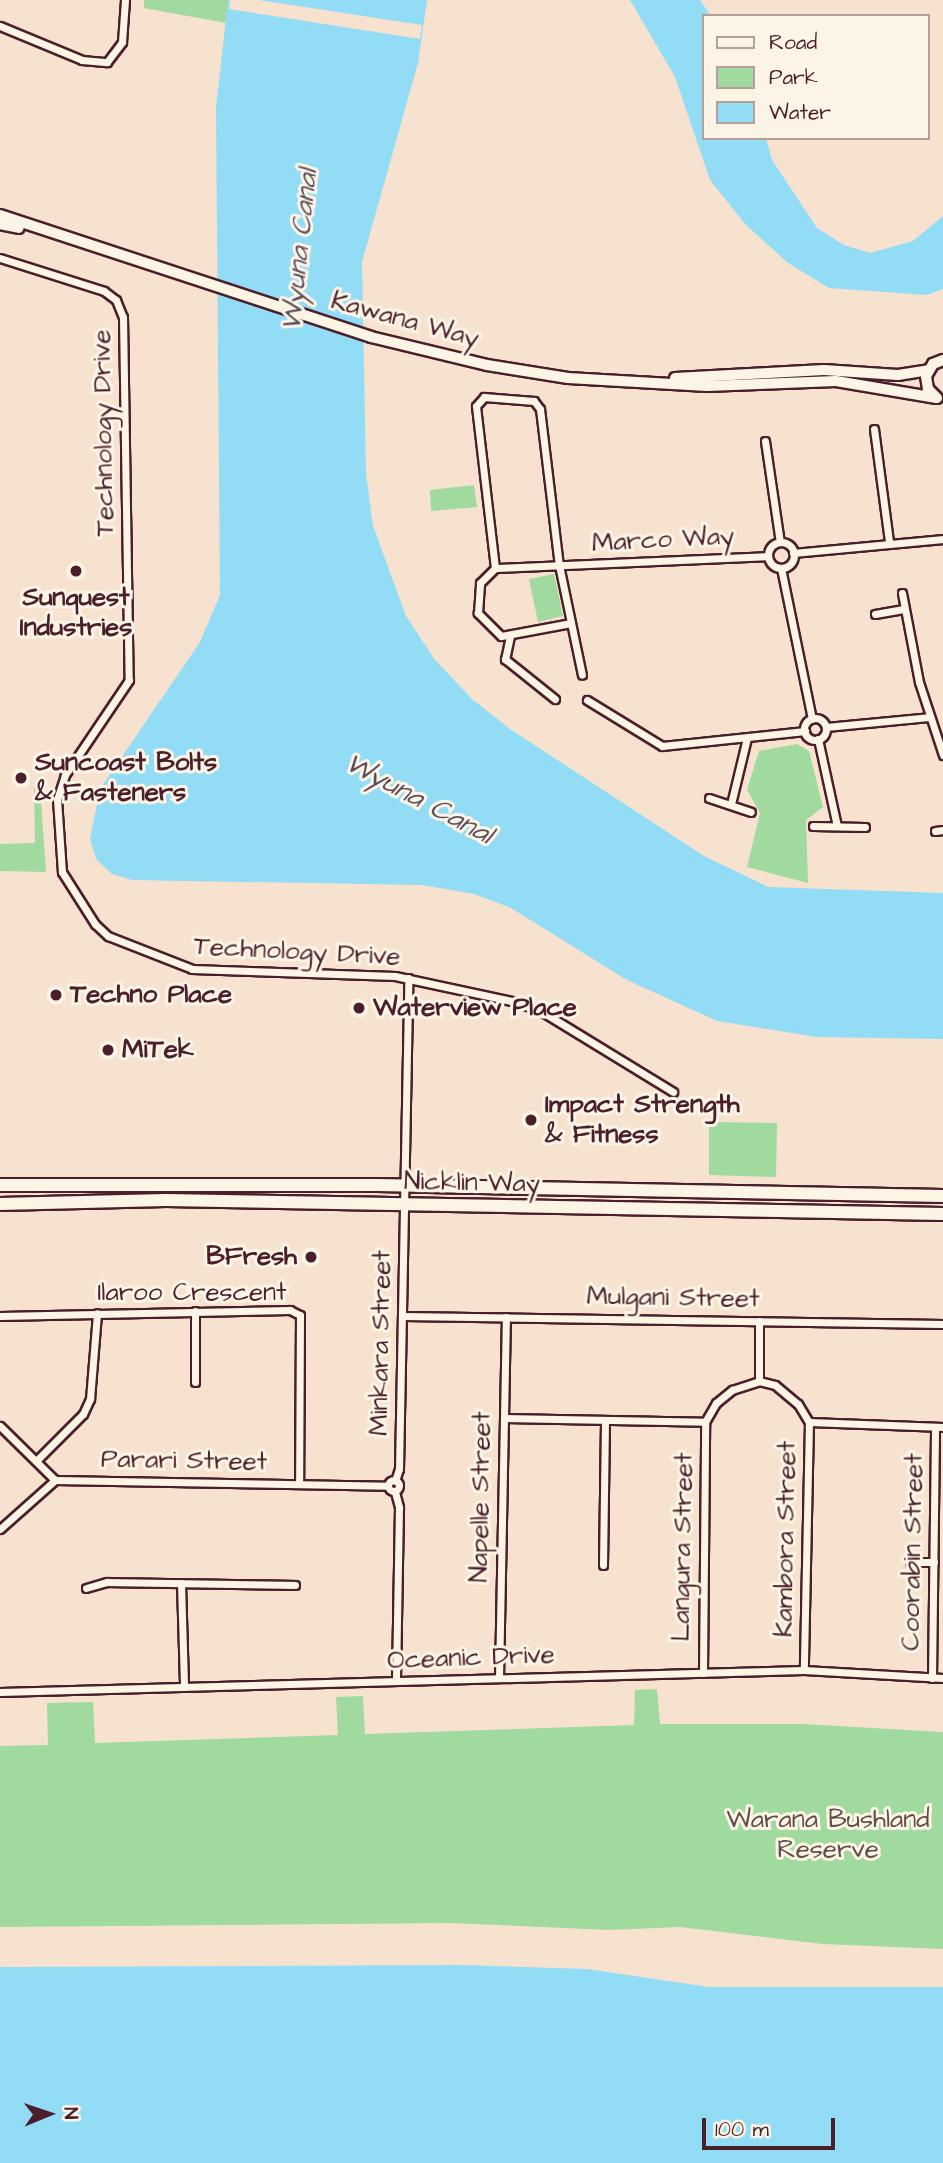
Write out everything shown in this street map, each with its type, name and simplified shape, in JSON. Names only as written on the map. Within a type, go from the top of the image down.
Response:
[{"type":"highway","name":"Nicklin Way","points":[[0,1185],[405,1186],[943,1196]]},
{"type":"highway","name":"Nicklin Way","points":[[0,1204],[166,1200],[943,1214]]},
{"type":"main road","name":"Kawana Way","points":[[0,215],[63,238],[371,337],[487,365],[620,381],[707,386],[836,381],[940,399]]},
{"type":"main road","name":"Kawana Way","points":[[0,223],[63,238]]},
{"type":"main road","points":[[940,399],[926,382],[929,370],[943,359]]},
{"type":"main road","name":"Kawana Way","points":[[620,381],[824,370],[898,376],[929,370]]},
{"type":"street","points":[[0,26],[82,60],[107,62],[122,42],[125,0]]},
{"type":"street","name":"Technology Drive","points":[[0,258],[104,291],[116,300],[123,317],[130,664],[122,695],[65,775],[57,799],[58,852],[73,893],[108,936],[174,965],[408,978],[541,1011],[673,1092]]},
{"type":"street","name":"Marco Way","points":[[559,565],[540,408],[534,401],[484,397],[476,406],[495,568],[768,556]]},
{"type":"street","points":[[874,429],[889,542]]},
{"type":"street","points":[[765,441],[780,542],[793,553],[943,539]]},
{"type":"street","points":[[780,542],[768,556],[781,568],[812,719],[805,731]]},
{"type":"street","points":[[781,568],[789,565],[793,553]]},
{"type":"street","points":[[559,565],[582,675]]},
{"type":"street","points":[[495,568],[480,583],[478,612],[501,636],[571,623]]},
{"type":"street","points":[[902,593],[929,717],[943,755]]},
{"type":"street","points":[[875,614],[904,609]]},
{"type":"street","points":[[510,636],[505,659],[555,699]]},
{"type":"street","points":[[587,700],[662,746],[805,731],[818,739]]},
{"type":"street","points":[[826,727],[929,717]]},
{"type":"street","points":[[812,719],[821,720],[826,727]]},
{"type":"street","points":[[826,727],[818,739],[836,826]]},
{"type":"street","points":[[731,804],[747,738]]},
{"type":"street","points":[[709,798],[751,812]]},
{"type":"street","points":[[813,826],[865,827]]},
{"type":"street","name":"Minkara Street","points":[[396,1681],[399,1507],[393,1486],[399,1469],[408,978]]},
{"type":"street","name":"Ilaroo Crescent","points":[[0,1315],[290,1310],[300,1315],[299,1483]]},
{"type":"street","points":[[195,1311],[195,1382]]},
{"type":"street","points":[[37,1460],[83,1415],[90,1399],[97,1313]]},
{"type":"street","name":"Mulgani Street","points":[[402,1316],[943,1324]]},
{"type":"street","name":"Napelle Street","points":[[499,1678],[506,1317]]},
{"type":"street","points":[[504,1418],[705,1422],[716,1403],[732,1390],[759,1381],[759,1321]]},
{"type":"street","name":"Kambora Street","points":[[759,1381],[775,1385],[798,1404],[809,1422],[804,1670]]},
{"type":"street","points":[[603,1565],[605,1420]]},
{"type":"street","name":"Langura Street","points":[[703,1673],[705,1422]]},
{"type":"street","points":[[809,1422],[939,1427]]},
{"type":"street","points":[[0,1426],[55,1480],[0,1529]]},
{"type":"street","name":"Coorabin Street","points":[[932,1678],[939,1427]]},
{"type":"street","name":"Parari Street","points":[[55,1480],[393,1486]]},
{"type":"street","points":[[910,1562],[934,1562]]},
{"type":"street","points":[[86,1588],[107,1582],[296,1585]]},
{"type":"street","points":[[181,1583],[184,1687]]},
{"type":"street","name":"Oceanic Drive","points":[[0,1692],[804,1670],[943,1678]]},
{"type":"green space","points":[[144,0],[228,0],[226,23],[144,8]]},
{"type":"green space","points":[[474,485],[477,507],[431,511],[430,490]]},
{"type":"green space","points":[[554,574],[563,616],[538,622],[529,579]]},
{"type":"green space","points":[[797,744],[809,751],[823,807],[806,820],[808,883],[747,867],[760,813],[747,790],[759,751]]},
{"type":"green space","points":[[34,787],[40,787],[46,872],[0,871],[0,844],[35,843]]},
{"type":"green space","points":[[709,1122],[777,1123],[776,1177],[709,1175]]},
{"type":"green space","name":"Warana Bushland Reserve","points":[[657,1689],[660,1724],[802,1724],[943,1732],[943,1949],[823,1944],[680,1927],[610,1930],[451,1923],[0,1927],[0,1746],[48,1745],[47,1703],[93,1702],[95,1743],[338,1735],[336,1697],[363,1696],[365,1734],[634,1725],[635,1690]]},
{"type":"water","name":"Wyuna Canal","points":[[228,0],[427,0],[418,63],[362,262],[366,474],[373,526],[406,616],[435,660],[472,699],[510,729],[704,856],[768,887],[943,893],[943,1039],[816,1037],[717,1021],[627,980],[511,908],[474,894],[422,885],[132,880],[112,874],[96,859],[90,839],[100,789],[200,642],[220,595],[216,108]]},
{"type":"water","points":[[630,0],[700,0],[710,14],[702,14],[702,140],[767,140],[772,160],[817,228],[844,245],[870,253],[913,241],[943,216],[943,289],[927,295],[829,288],[788,263],[745,224],[710,180],[675,77]]},
{"type":"water","points":[[463,1965],[587,1969],[709,1987],[943,1987],[943,2163],[0,2163],[0,1967]]},
{"type":"pier","points":[[230,0],[259,0],[422,25],[420,39],[229,9]]},
{"type":"place","name":"Sunquest Industries","points":[[76,571]]},
{"type":"place","name":"Suncoast Bolts & Fasteners","points":[[21,778]]},
{"type":"place","name":"Techno Place","points":[[56,995]]},
{"type":"place","name":"Waterview Place","points":[[359,1008]]},
{"type":"place","name":"MiTek","points":[[108,1050]]},
{"type":"place","name":"Impact Strength & Fitness","points":[[531,1120]]},
{"type":"place","name":"BFresh","points":[[311,1257]]}]
